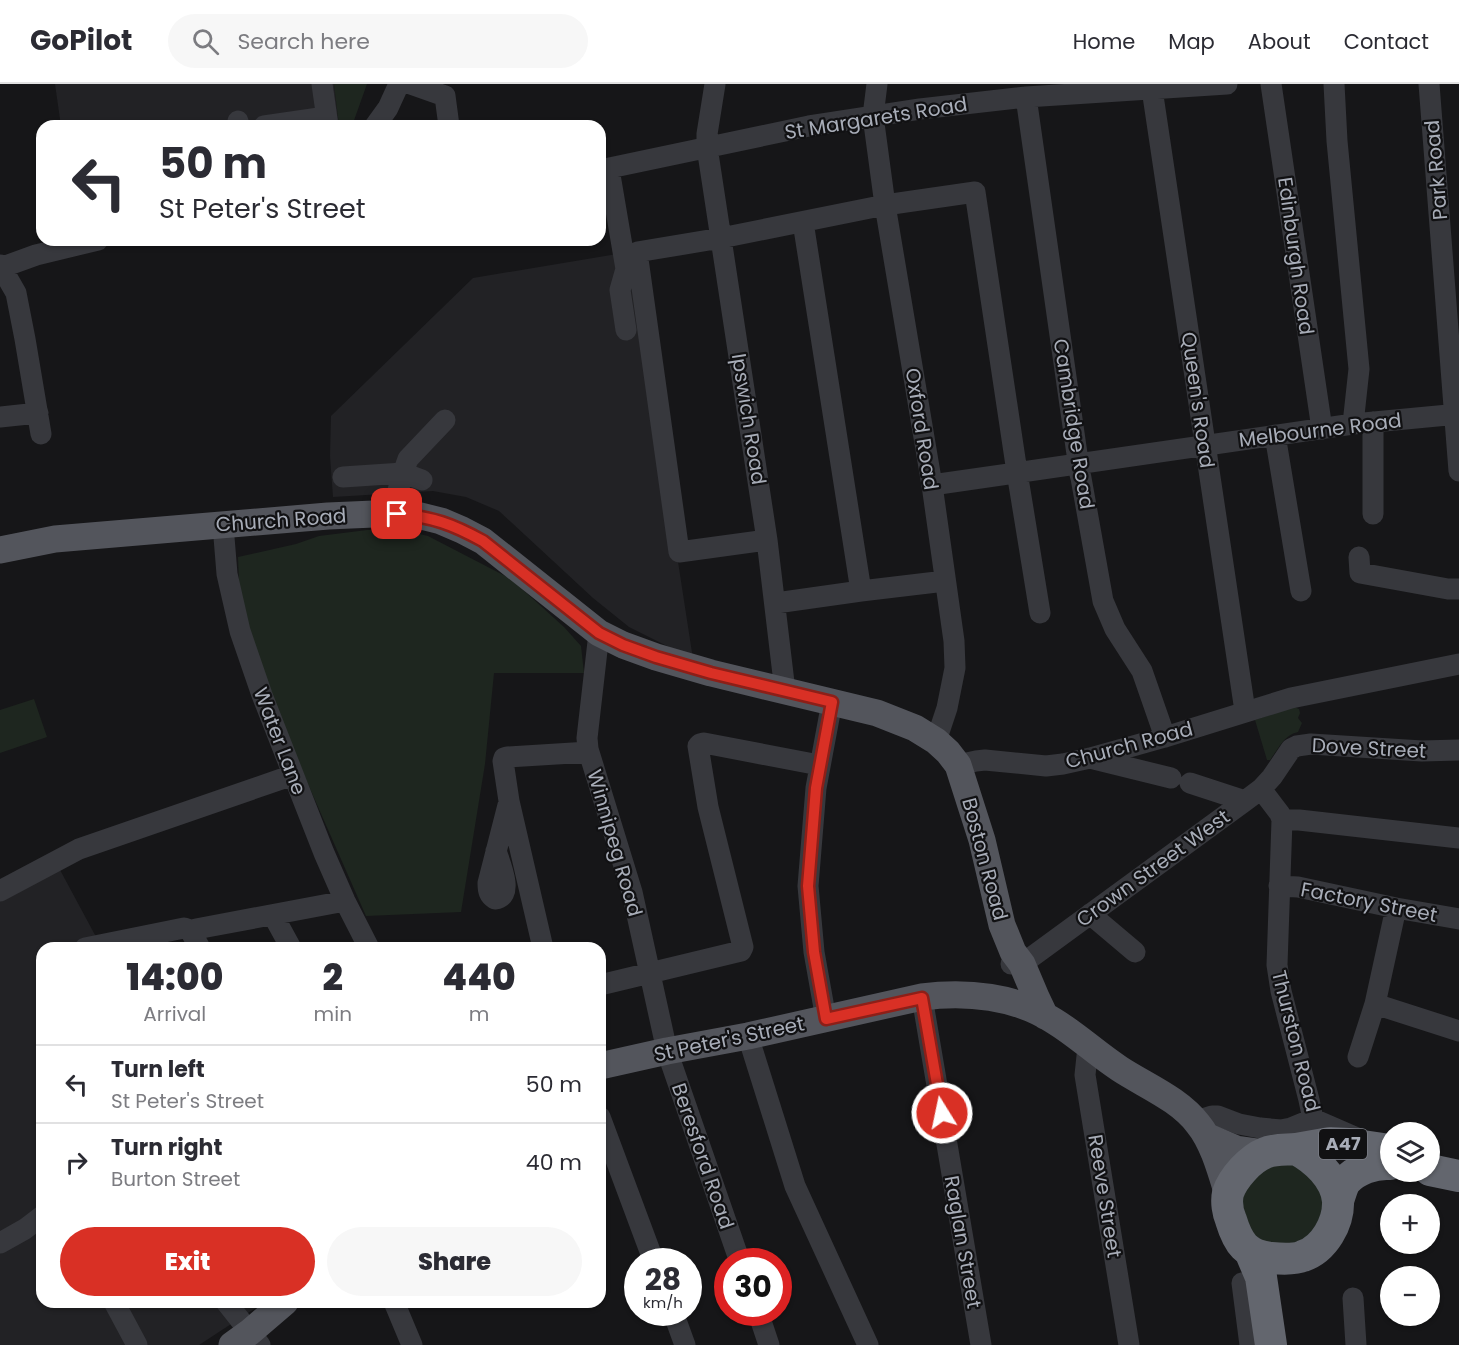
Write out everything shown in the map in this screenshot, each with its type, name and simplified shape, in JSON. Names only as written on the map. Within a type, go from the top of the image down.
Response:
[{"type":"highway","name":"A47","points":[[1296,1149],[1330,1143],[1349,1144],[1380,1152]]},
{"type":"highway","points":[[1264,1342],[1278,1292],[1304,1256],[1317,1247],[1332,1229],[1336,1219],[1338,1201],[1331,1181],[1310,1156],[1296,1149],[1265,1153],[1243,1170],[1227,1195],[1228,1212],[1235,1234],[1241,1244],[1258,1256],[1281,1259],[1304,1256]]},
{"type":"highway","points":[[1440,1157],[1459,1160]]},
{"type":"highway","name":"A47","points":[[1338,1201],[1345,1183],[1358,1172],[1380,1161]]},
{"type":"highway","points":[[1440,1172],[1459,1176]]},
{"type":"highway","points":[[1250,1251],[1261,1277],[1264,1342]]},
{"type":"main road","name":"Church Road","points":[[0,550],[55,539],[171,528],[328,516],[397,514],[421,516],[441,521],[483,541],[599,633],[623,645],[711,673],[877,713],[915,728],[936,741],[958,765]]},
{"type":"main road","name":"Boston Road","points":[[958,765],[982,840],[1002,925],[1015,960],[1046,1016]]},
{"type":"main road","points":[[979,997],[1004,982],[1015,960]]},
{"type":"main road","name":"St Peter's Street","points":[[606,1065],[942,994],[998,998],[1046,1016],[1120,1069],[1179,1106],[1202,1129],[1236,1149],[1265,1153]]},
{"type":"main road","points":[[1202,1129],[1227,1195]]},
{"type":"main road","points":[[247,1341],[279,1308]]},
{"type":"street","points":[[322,84],[327,120]]},
{"type":"street","points":[[379,120],[388,108],[399,84]]},
{"type":"street","points":[[411,84],[445,96],[448,120]]},
{"type":"street","name":"Ipswich Road","points":[[715,84],[707,147],[768,540],[785,691]]},
{"type":"street","name":"Oxford Road","points":[[877,84],[873,116],[885,205],[932,484],[954,641],[955,668],[947,708],[936,741]]},
{"type":"street","name":"St Margarets Road","points":[[606,170],[809,126],[873,116],[1080,89],[1152,89],[1227,84]]},
{"type":"street","name":"Edinburgh Road","points":[[1271,84],[1322,429]]},
{"type":"street","points":[[1334,84],[1337,141],[1373,514]]},
{"type":"street","name":"Park Road","points":[[1429,84],[1457,414],[1459,471]]},
{"type":"street","name":"Queen's Road","points":[[1152,89],[1245,711]]},
{"type":"street","name":"Cambridge Road","points":[[1026,97],[1077,463],[1103,601],[1115,629],[1142,671],[1165,737]]},
{"type":"street","points":[[606,175],[626,269],[620,290],[626,330]]},
{"type":"street","points":[[768,540],[679,552],[637,252],[721,238],[885,205],[975,192],[1040,613]]},
{"type":"street","points":[[803,222],[861,591]]},
{"type":"street","points":[[41,434],[16,293],[0,267],[73,246]]},
{"type":"street","points":[[0,417],[38,413]]},
{"type":"street","name":"Melbourne Road","points":[[932,484],[1363,423],[1457,414]]},
{"type":"street","points":[[413,477],[408,459],[445,420]]},
{"type":"street","points":[[1275,435],[1301,591]]},
{"type":"street","points":[[343,477],[413,477]]},
{"type":"street","points":[[397,514],[397,494],[413,477]]},
{"type":"street","name":"Water Lane","points":[[223,525],[227,574],[240,631],[262,695],[324,853],[366,942]]},
{"type":"street","points":[[1359,557],[1360,573],[1459,589]]},
{"type":"street","points":[[776,603],[945,581]]},
{"type":"street","name":"Winnipeg Road","points":[[599,633],[587,738],[589,752],[632,892],[667,1051]]},
{"type":"street","name":"Church Road","points":[[958,765],[976,760],[1046,766],[1063,764],[1165,737],[1291,698],[1459,664]]},
{"type":"street","points":[[826,1019],[814,952],[808,886],[819,765],[832,702]]},
{"type":"street","points":[[606,984],[741,951],[743,947],[708,807],[698,746],[704,743],[819,765]]},
{"type":"street","name":"Dove Street","points":[[1285,758],[1291,749],[1306,744],[1422,751],[1459,750]]},
{"type":"street","points":[[542,942],[509,801],[503,761],[504,758],[589,752]]},
{"type":"street","points":[[1090,758],[1180,781],[1253,795],[1280,814],[1282,820],[1459,837]]},
{"type":"street","name":"Crown Street West","points":[[1015,960],[1090,914],[1253,795],[1272,777],[1285,758]]},
{"type":"street","points":[[0,891],[79,849],[294,775]]},
{"type":"street","points":[[496,851],[509,801]]},
{"type":"street","name":"Thurston Road","points":[[1282,820],[1277,965],[1281,991],[1312,1119],[1380,1150]]},
{"type":"street","name":"Factory Street","points":[[1280,886],[1298,887],[1459,919]]},
{"type":"street","points":[[197,939],[196,929],[345,901]]},
{"type":"street","points":[[1358,1057],[1375,1004],[1396,908]]},
{"type":"street","points":[[1090,914],[1135,952]]},
{"type":"street","points":[[273,915],[288,942]]},
{"type":"street","points":[[121,942],[184,928],[197,939]]},
{"type":"street","name":"Raglan Street","points":[[922,998],[981,1345]]},
{"type":"street","points":[[1375,1004],[1459,1031]]},
{"type":"street","points":[[748,1036],[795,1186],[868,1345]]},
{"type":"street","name":"Reeve Street","points":[[1091,1048],[1087,1056],[1085,1075],[1130,1345]]},
{"type":"street","name":"Beresford Road","points":[[667,1051],[735,1248]]},
{"type":"street","points":[[1202,1129],[1212,1116],[1250,1126],[1281,1130],[1312,1119]]},
{"type":"street","points":[[606,1133],[649,1248]]},
{"type":"street","points":[[0,1243],[36,1220]]},
{"type":"street","points":[[1242,1283],[1264,1342]]},
{"type":"street","points":[[1353,1298],[1356,1345]]},
{"type":"street","points":[[117,1308],[137,1345]]},
{"type":"street","points":[[229,1308],[247,1341]]},
{"type":"street","points":[[397,1308],[412,1345]]},
{"type":"street","points":[[678,1326],[685,1345]]},
{"type":"street","points":[[763,1326],[769,1345]]},
{"type":"shaded area","points":[[55,84],[334,84],[338,120],[60,120]]},
{"type":"shaded area","points":[[334,84],[367,84],[354,120],[338,120]]},
{"type":"shaded area","points":[[629,252],[693,659],[629,627],[593,598],[499,511],[466,497],[433,491],[333,497],[330,456],[331,416],[473,278]]},
{"type":"shaded area","points":[[367,530],[403,530],[428,536],[511,579],[564,627],[581,646],[584,673],[494,673],[485,764],[461,912],[366,916],[286,734],[240,609],[238,557],[296,544],[319,536]]},
{"type":"shaded area","points":[[34,699],[47,737],[0,753],[0,710]]},
{"type":"shaded area","points":[[1294,707],[1299,709],[1298,718],[1302,723],[1298,732],[1285,739],[1270,760],[1267,760],[1255,720]]},
{"type":"shaded area","points":[[59,868],[99,942],[36,942],[36,1308],[256,1308],[199,1345],[0,1345],[0,899]]},
{"type":"shaded area","points":[[1299,1161],[1328,1198],[1325,1218],[1298,1245],[1269,1244],[1252,1234],[1240,1197],[1253,1171]]},
{"type":"route","points":[[397,514],[441,521],[483,541],[599,633],[623,645],[711,673],[832,702],[816,788],[808,886],[814,952],[826,1019],[922,998],[942,1113]]}]
